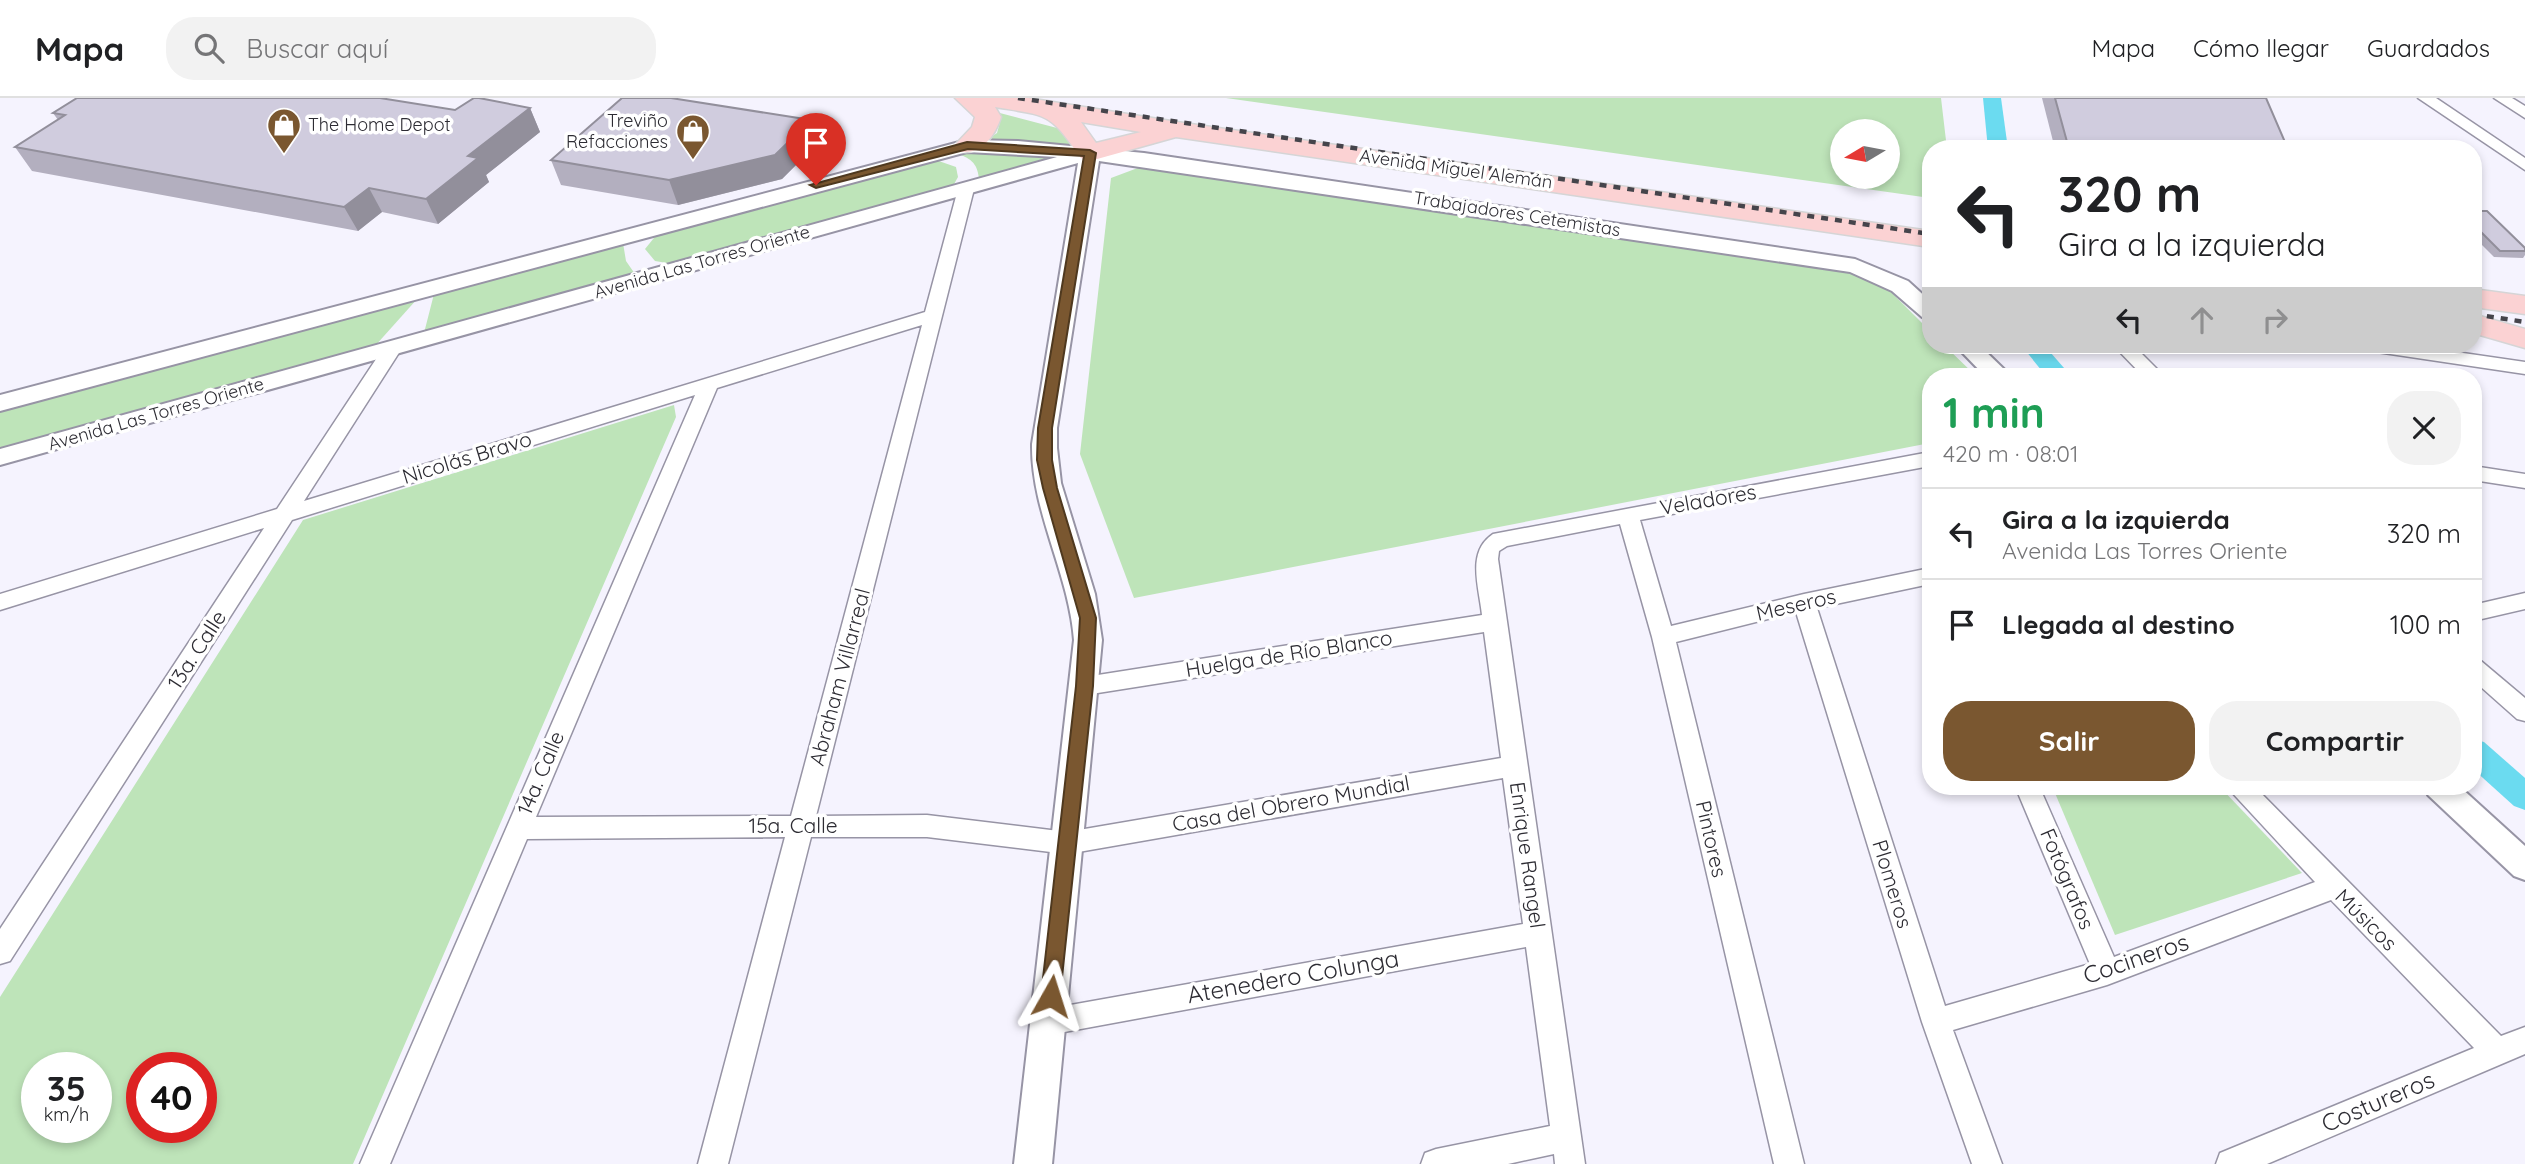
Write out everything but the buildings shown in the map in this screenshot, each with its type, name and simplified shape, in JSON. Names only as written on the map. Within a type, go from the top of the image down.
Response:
[{"type":"highway","points":[[967,98],[984,109],[988,117],[984,130],[967,146]]},
{"type":"highway","name":"Avenida Miguel Alemán","points":[[983,98],[1177,130],[1922,238]]},
{"type":"highway","name":"Avenida Miguel Alemán","points":[[1100,98],[1922,220]]},
{"type":"highway","points":[[1054,110],[1072,127],[1090,153],[1177,130]]},
{"type":"highway","points":[[2482,299],[2525,305]]},
{"type":"highway","points":[[2482,323],[2525,328]]},
{"type":"highway","points":[[2482,325],[2525,339]]},
{"type":"street","points":[[2426,98],[2525,165]]},
{"type":"street","points":[[2502,98],[2525,113]]},
{"type":"street","points":[[0,403],[967,146],[1090,153],[1045,438],[1045,460],[1050,488],[1088,618],[1085,686],[1032,1164]]},
{"type":"street","name":"Avenida Las Torres Oriente","points":[[0,457],[1090,153]]},
{"type":"street","name":"Trabajadores Cetemistas","points":[[1090,153],[1855,265],[1900,286],[1922,305]]},
{"type":"street","points":[[927,156],[958,161],[968,177],[965,189]]},
{"type":"street","name":"Abraham Villarreal","points":[[713,1164],[965,189]]},
{"type":"street","points":[[656,228],[640,241],[636,250],[639,259],[648,265],[673,270]]},
{"type":"street","name":"Nicolás Bravo","points":[[0,602],[934,315]]},
{"type":"street","name":"13a. Calle","points":[[0,952],[393,348]]},
{"type":"street","points":[[1976,354],[1990,368]]},
{"type":"street","points":[[2131,354],[2146,368]]},
{"type":"street","points":[[2431,354],[2525,368]]},
{"type":"street","name":"14a. Calle","points":[[376,1164],[517,828],[709,384]]},
{"type":"street","name":"Veladores","points":[[1489,547],[1501,539],[1922,460]]},
{"type":"street","points":[[2482,474],[2525,481]]},
{"type":"street","name":"Pintores","points":[[1628,515],[1663,637],[1789,1164]]},
{"type":"street","name":"Enrique Rangel","points":[[1489,547],[1487,559],[1494,622],[1568,1150]]},
{"type":"street","name":"Meseros","points":[[1663,637],[1804,602],[1922,578]]},
{"type":"street","points":[[2482,611],[2525,601]]},
{"type":"street","name":"Plomeros","points":[[1804,602],[1936,1022],[1987,1164]]},
{"type":"street","name":"Huelga de Río Blanco","points":[[1085,686],[1494,622]]},
{"type":"street","points":[[2482,675],[2525,712]]},
{"type":"street","name":"Casa del Obrero Mundial","points":[[1067,843],[1515,766]]},
{"type":"street","name":"Fotógrafos","points":[[2031,795],[2107,972]]},
{"type":"street","name":"Músicos","points":[[2247,795],[2497,1052]]},
{"type":"street","points":[[2449,795],[2525,866]]},
{"type":"street","name":"15a. Calle","points":[[517,828],[927,826],[1067,843]]},
{"type":"street","name":"Cocineros","points":[[1936,1022],[2107,972],[2334,887]]},
{"type":"street","name":"Atenedero Colunga","points":[[1048,1022],[1538,933]]},
{"type":"street","name":"Costureros","points":[[2231,1164],[2525,1040]]},
{"type":"street","points":[[1436,1164],[1568,1150]]},
{"type":"green space","points":[[1226,98],[1941,98],[1946,140],[1922,140],[1922,197],[1867,189],[1900,189],[1900,119],[1830,119],[1830,184]]},
{"type":"green space","points":[[996,112],[1057,128],[1078,149],[985,141],[997,133],[1000,122]]},
{"type":"green space","points":[[972,149],[1052,159],[979,178],[972,161],[955,153]]},
{"type":"green space","points":[[933,159],[956,167],[958,177],[953,186],[673,264],[655,261],[645,249],[658,233]]},
{"type":"green space","points":[[1143,166],[1876,277],[1922,323],[1922,354],[1953,354],[1968,368],[1922,368],[1922,445],[1134,598],[1080,454],[1111,178]]},
{"type":"green space","points":[[623,243],[626,261],[635,274],[424,333],[434,294]]},
{"type":"green space","points":[[418,298],[375,346],[0,449],[0,410]]},
{"type":"green space","points":[[674,405],[676,417],[353,1164],[0,1164],[0,997],[303,520]]},
{"type":"green space","points":[[2056,795],[2228,795],[2302,873],[2115,935]]},
{"type":"waterway","points":[[1992,98],[1997,140]]},
{"type":"waterway","points":[[2040,354],[2052,368]]},
{"type":"waterway","points":[[2482,759],[2525,797]]},
{"type":"railway","points":[[1018,98],[1922,233]]},
{"type":"railway","points":[[2482,315],[2525,322]]},
{"type":"place","name":"The Home Depot","points":[[284,155]]},
{"type":"place","name":"Treviño Refacciones","points":[[693,161]]},
{"type":"route","points":[[816,185],[967,146],[991,145],[1090,153],[1045,428],[1045,460],[1050,488],[1088,618],[1085,686],[1051,996]]}]
